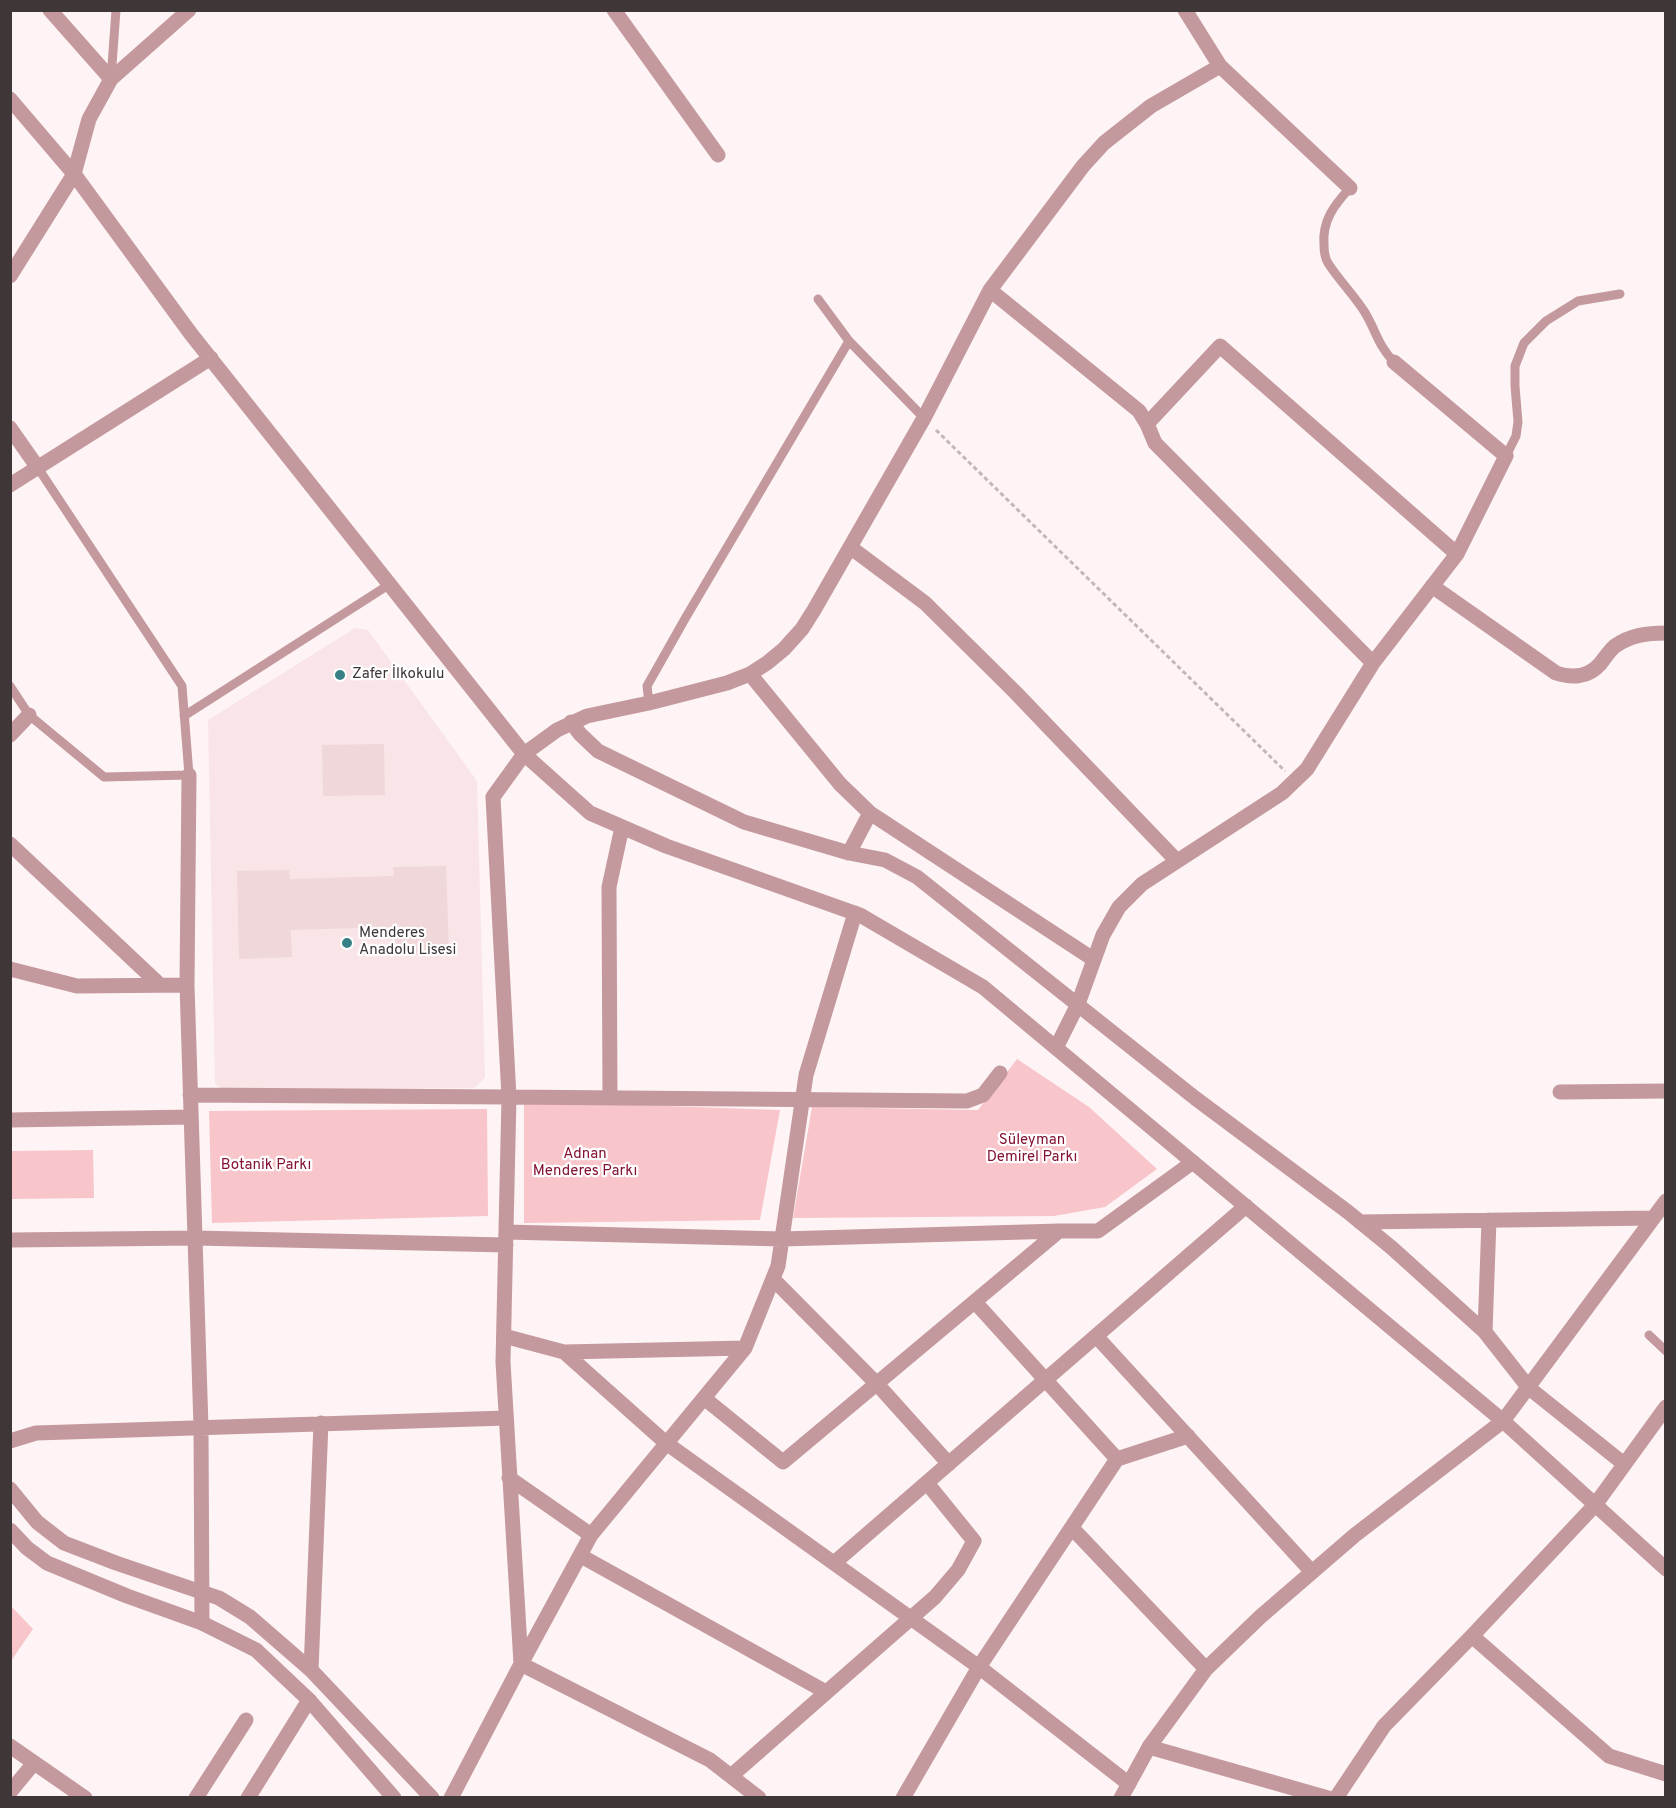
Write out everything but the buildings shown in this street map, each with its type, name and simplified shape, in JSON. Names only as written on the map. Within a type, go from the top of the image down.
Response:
[{"type":"street","points":[[50,10],[111,79]]},
{"type":"street","points":[[10,276],[74,174],[89,119],[111,79],[189,10]]},
{"type":"street","points":[[614,10],[718,155]]},
{"type":"street","points":[[1185,10],[1220,66],[1350,188]]},
{"type":"street","points":[[521,1664],[506,1418],[504,1336],[509,1097],[493,797],[524,754],[571,722],[595,714],[649,704],[727,683],[750,674],[784,649],[802,629],[850,547],[924,418],[990,290],[1083,166],[1104,143],[1151,106],[1220,66]]},
{"type":"street","points":[[10,99],[74,174],[211,358],[524,754],[590,813],[666,846],[855,913],[983,987],[1503,1421],[1665,1569]]},
{"type":"street","points":[[990,290],[1139,411],[1155,443],[1373,663]]},
{"type":"street","points":[[1147,424],[1220,346],[1457,554]]},
{"type":"street","points":[[10,485],[211,358]]},
{"type":"street","points":[[1056,1048],[1078,1004],[1093,959],[1110,921],[1125,901],[1142,884],[1282,793],[1295,781],[1317,755],[1373,663],[1457,554],[1506,456],[1394,362]]},
{"type":"street","points":[[10,428],[38,468]]},
{"type":"street","points":[[850,547],[925,603],[1015,692],[1177,861]]},
{"type":"street","points":[[1432,586],[1556,673],[1564,676],[1573,677],[1590,672],[1615,646],[1637,635],[1665,633]]},
{"type":"street","points":[[750,674],[840,784],[870,813],[1093,959]]},
{"type":"street","points":[[10,735],[29,715]]},
{"type":"street","points":[[571,722],[584,739],[598,751],[744,822],[849,853],[885,860],[917,877],[1195,1098],[1392,1248],[1485,1332],[1528,1388],[1624,1464]]},
{"type":"street","points":[[189,775],[187,985],[201,1427],[202,1623]]},
{"type":"street","points":[[849,853],[870,813]]},
{"type":"street","points":[[610,1098],[609,887],[622,827]]},
{"type":"street","points":[[10,844],[160,985]]},
{"type":"street","points":[[451,1797],[591,1535],[745,1348],[778,1266],[806,1075],[855,913]]},
{"type":"street","points":[[10,969],[77,986],[187,985]]},
{"type":"street","points":[[190,1095],[967,1101],[982,1095],[1000,1072]]},
{"type":"street","points":[[1560,1092],[1665,1091]]},
{"type":"street","points":[[10,1120],[191,1118]]},
{"type":"street","points":[[10,1240],[782,1239],[1098,1231],[1193,1162]]},
{"type":"street","points":[[564,1352],[666,1443],[979,1667],[1125,1791],[1149,1747],[1206,1670],[1260,1617],[1355,1535],[1503,1421],[1665,1201]]},
{"type":"street","points":[[834,1563],[1246,1206]]},
{"type":"street","points":[[1360,1222],[1653,1218]]},
{"type":"street","points":[[1485,1332],[1489,1220]]},
{"type":"street","points":[[704,1398],[783,1462],[1059,1231]]},
{"type":"street","points":[[773,1279],[876,1384],[949,1464]]},
{"type":"street","points":[[975,1302],[1117,1459]]},
{"type":"street","points":[[504,1336],[564,1352],[745,1348]]},
{"type":"street","points":[[1096,1336],[1312,1572]]},
{"type":"street","points":[[1336,1797],[1384,1726],[1595,1505],[1665,1407]]},
{"type":"street","points":[[10,1441],[36,1433],[506,1418]]},
{"type":"street","points":[[310,1670],[321,1423]]},
{"type":"street","points":[[903,1797],[979,1667],[1117,1459],[1188,1436]]},
{"type":"street","points":[[509,1478],[591,1535]]},
{"type":"street","points":[[731,1776],[935,1597],[958,1570],[974,1541],[927,1483]]},
{"type":"street","points":[[10,1489],[37,1522],[64,1543],[219,1598],[250,1617],[310,1670],[432,1797]]},
{"type":"street","points":[[1072,1528],[1206,1670]]},
{"type":"street","points":[[10,1530],[27,1548],[47,1563],[127,1596],[202,1623],[256,1650],[309,1700],[394,1797]]},
{"type":"street","points":[[580,1556],[826,1692]]},
{"type":"street","points":[[1472,1636],[1609,1756],[1665,1774]]},
{"type":"street","points":[[521,1664],[710,1760],[759,1797]]},
{"type":"street","points":[[248,1797],[309,1700]]},
{"type":"street","points":[[196,1797],[246,1720]]},
{"type":"street","points":[[10,1746],[85,1797]]},
{"type":"street","points":[[1149,1747],[1328,1797]]},
{"type":"street","points":[[10,1792],[34,1763]]},
{"type":"lane","points":[[111,79],[116,10]]},
{"type":"lane","points":[[1350,188],[1335,205],[1325,225],[1323,237],[1326,261],[1356,300],[1370,321],[1383,351],[1394,362]]},
{"type":"lane","points":[[1506,456],[1516,436],[1518,422],[1515,366],[1524,343],[1546,321],[1578,301],[1620,294]]},
{"type":"lane","points":[[818,298],[849,341],[924,418]]},
{"type":"lane","points":[[649,704],[647,686],[849,341]]},
{"type":"lane","points":[[10,686],[29,715],[104,777],[189,775],[182,686],[38,468]]},
{"type":"lane","points":[[184,716],[390,584]]},
{"type":"lane","points":[[1649,1335],[1665,1351]]},
{"type":"path","points":[[924,418],[1295,781]]},
{"type":"shaded area","name":"Menderes Anadolu Lisesi","points":[[355,628],[368,630],[477,781],[485,1078],[474,1088],[224,1091],[215,1083],[208,720]]},
{"type":"green space","name":"Süleyman Demirel Parkı","points":[[1017,1059],[1089,1107],[1157,1169],[1105,1207],[1054,1216],[793,1218],[812,1107],[978,1110]]},
{"type":"green space","name":"Adnan Menderes Parkı","points":[[524,1101],[780,1110],[760,1220],[524,1223]]},
{"type":"green space","name":"Botanik Parkı","points":[[487,1109],[488,1216],[212,1223],[209,1111]]},
{"type":"green space","points":[[93,1150],[94,1198],[11,1199],[11,1151]]},
{"type":"green space","points":[[11,1606],[33,1629],[11,1661]]},
{"type":"place","name":"Zafer İlkokulu","points":[[340,675]]},
{"type":"place","name":"Menderes Anadolu Lisesi","points":[[347,943]]}]
